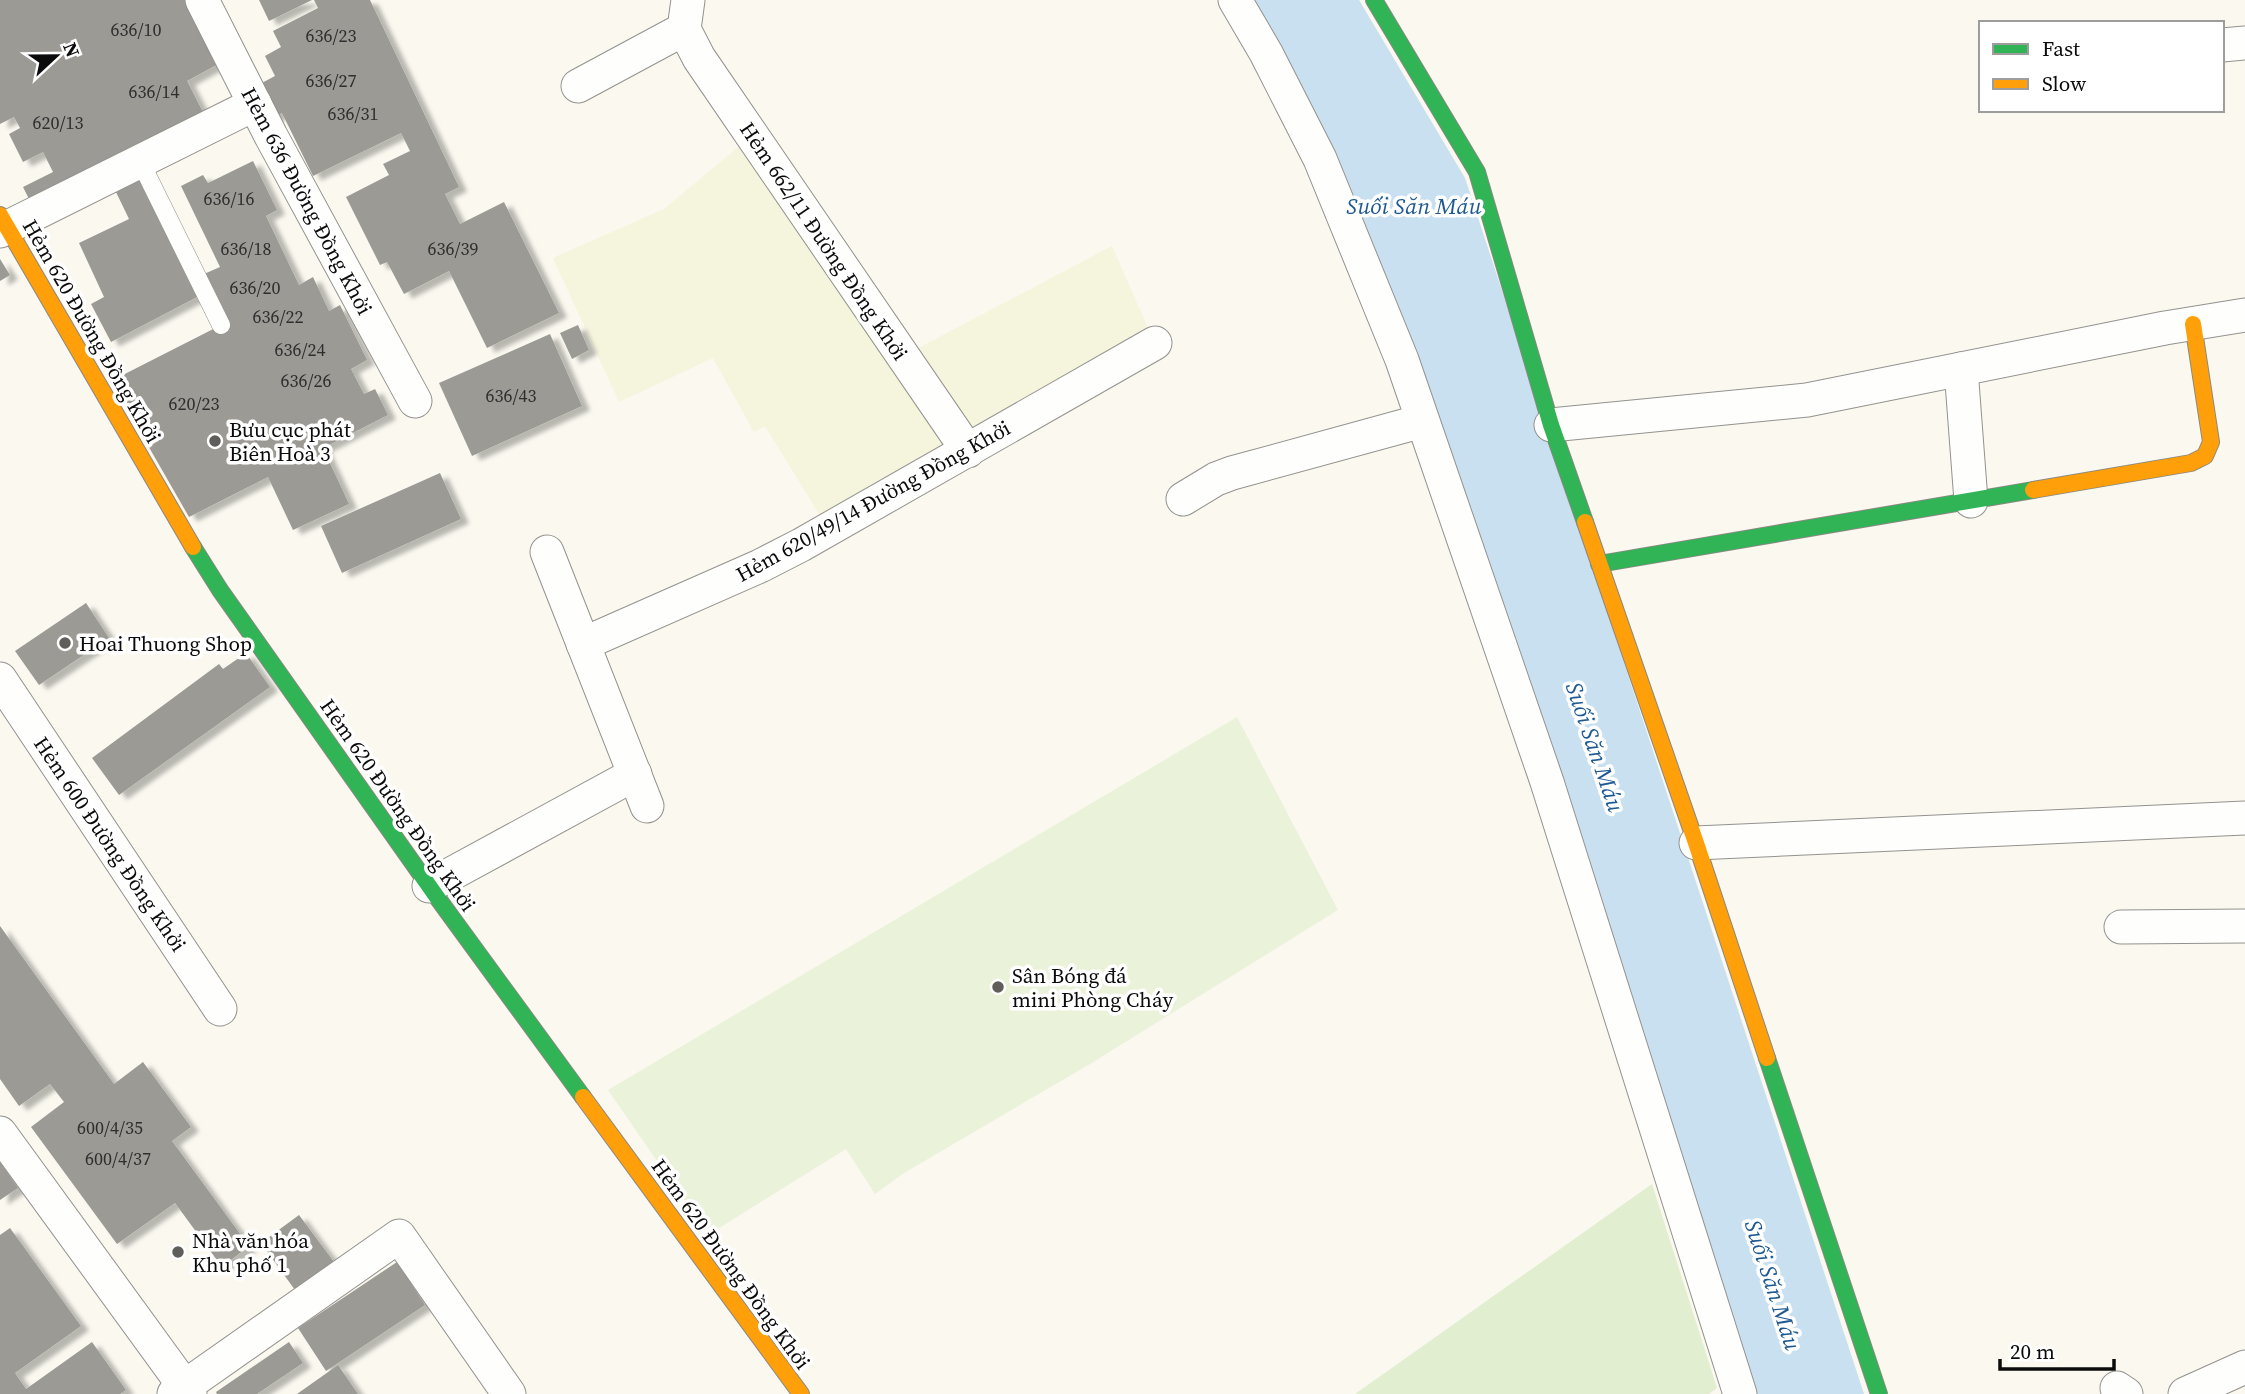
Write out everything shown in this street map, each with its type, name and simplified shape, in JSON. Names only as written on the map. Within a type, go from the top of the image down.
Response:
[{"type":"street","name":"Hẻm 636 Đường Đồng Khởi","points":[[202,0],[415,401]]},
{"type":"street","points":[[1235,0],[1266,53],[1320,159],[1402,360],[1547,782],[1740,1394]]},
{"type":"street","points":[[1374,0],[1477,172],[1551,425],[1696,843],[1879,1394]]},
{"type":"street","points":[[578,86],[686,14]]},
{"type":"street","name":"Hẻm 662/11 Đường Đồng Khởi","points":[[686,14],[699,58],[968,451]]},
{"type":"street","points":[[2224,45],[2245,43]]},
{"type":"street","points":[[2,224],[140,161],[255,104]]},
{"type":"street","name":"Hẻm 620 Đường Đồng Khởi","points":[[2,224],[220,590],[429,886],[801,1394]]},
{"type":"street","points":[[1551,425],[1807,400],[2245,315]]},
{"type":"street","points":[[1599,564],[2191,463],[2205,456],[2211,442],[2193,324]]},
{"type":"street","name":"Hẻm 620/49/14 Đường Đồng Khởi","points":[[583,644],[760,566],[968,451],[1155,343]]},
{"type":"street","points":[[1961,369],[1971,501]]},
{"type":"street","points":[[1183,499],[1216,479],[1232,473],[1422,421]]},
{"type":"street","points":[[547,552],[647,806]]},
{"type":"street","name":"Hẻm 600 Đường Đồng Khởi","points":[[0,679],[220,1009]]},
{"type":"street","points":[[429,886],[635,774]]},
{"type":"street","points":[[1696,843],[2245,818]]},
{"type":"street","points":[[2121,927],[2245,926]]},
{"type":"street","points":[[0,1133],[183,1392],[399,1236],[509,1394]]},
{"type":"street","points":[[2185,1394],[2245,1367]]},
{"type":"lane","points":[[140,161],[220,325]]},
{"type":"green space","points":[[742,144],[954,449],[824,522],[765,426],[754,432],[713,358],[619,402],[553,258],[664,209]]},
{"type":"green space","points":[[1112,246],[1152,337],[975,439],[913,351]]},
{"type":"green space","name":"Sân Bóng đá mini Phòng Cháy","points":[[1237,717],[1338,910],[1090,1064],[904,1173],[875,1194],[846,1149],[708,1235],[608,1090]]},
{"type":"green space","points":[[1652,1184],[1717,1388],[1709,1394],[1355,1394]]},
{"type":"water","name":"Suối Săn Máu","points":[[1250,0],[1359,0],[1465,178],[1864,1394],[1753,1394],[1640,1032]]},
{"type":"building","points":[[0,0],[188,0],[220,63],[187,81],[205,116],[30,201],[23,187],[53,172],[43,152],[23,162],[9,134],[20,128],[14,117],[0,124]]},
{"type":"building","points":[[259,0],[312,0],[269,21]]},
{"type":"building","points":[[314,0],[370,0],[459,187],[445,194],[460,224],[504,202],[559,313],[487,348],[449,271],[404,294],[387,262],[380,265],[346,197],[389,175],[383,164],[410,151],[401,133],[313,176],[282,113],[272,118],[256,86],[275,76],[265,56],[281,47],[273,31],[318,8]]},
{"type":"building","points":[[253,161],[277,210],[266,216],[299,285],[313,277],[329,311],[340,305],[367,360],[351,369],[364,394],[375,389],[388,415],[323,448],[349,504],[293,530],[268,477],[189,517],[111,381],[227,322],[204,274],[220,267],[181,186],[203,175],[208,183]]},
{"type":"building","points":[[140,178],[199,296],[111,342],[91,304],[104,297],[79,243],[129,219],[115,190]]},
{"type":"building","points":[[0,259],[10,275],[0,281]]},
{"type":"building","points":[[578,325],[589,350],[572,359],[560,333]]},
{"type":"building","points":[[550,334],[582,406],[472,456],[439,383]]},
{"type":"building","points":[[440,473],[461,519],[342,573],[321,526]]},
{"type":"building","name":"Hoai Thuong Shop","points":[[86,603],[109,638],[39,685],[15,651]]},
{"type":"building","points":[[246,653],[270,687],[119,795],[92,758],[219,664],[223,669]]},
{"type":"building","points":[[0,926],[114,1084],[143,1062],[191,1127],[172,1141],[249,1246],[222,1267],[175,1203],[117,1244],[31,1127],[64,1102],[50,1084],[19,1106],[0,1079]]},
{"type":"building","points":[[0,1162],[18,1188],[0,1200]]},
{"type":"building","points":[[299,1215],[334,1262],[295,1290],[261,1243]]},
{"type":"building","points":[[10,1228],[81,1326],[15,1373],[26,1389],[92,1342],[126,1390],[120,1394],[0,1394],[0,1235]]},
{"type":"building","points":[[397,1262],[425,1305],[326,1371],[298,1328]]},
{"type":"building","points":[[289,1342],[303,1363],[257,1394],[217,1394],[216,1392]]},
{"type":"building","points":[[338,1365],[358,1394],[297,1394]]},
{"type":"traffic: fast","points":[[1374,0],[1477,172],[1551,425],[1585,522]]},
{"type":"traffic: fast","points":[[1599,564],[2033,490]]},
{"type":"traffic: fast","points":[[193,547],[220,590],[439,900],[583,1097]]},
{"type":"traffic: fast","points":[[1767,1058],[1879,1394]]},
{"type":"traffic: slow","points":[[0,215],[193,547]]},
{"type":"traffic: slow","points":[[2033,490],[2191,463],[2205,456],[2211,442],[2193,324]]},
{"type":"traffic: slow","points":[[1585,522],[1767,1058]]},
{"type":"traffic: slow","points":[[583,1097],[801,1394]]},
{"type":"place","name":"Bưu cục phát Biên Hoà 3","points":[[215,441]]},
{"type":"place","name":"Hoai Thuong Shop","points":[[65,643]]},
{"type":"place","name":"Sân Bóng đá mini Phòng Cháy","points":[[998,987]]},
{"type":"place","name":"Nhà văn hóa Khu phố 1","points":[[178,1252]]}]
